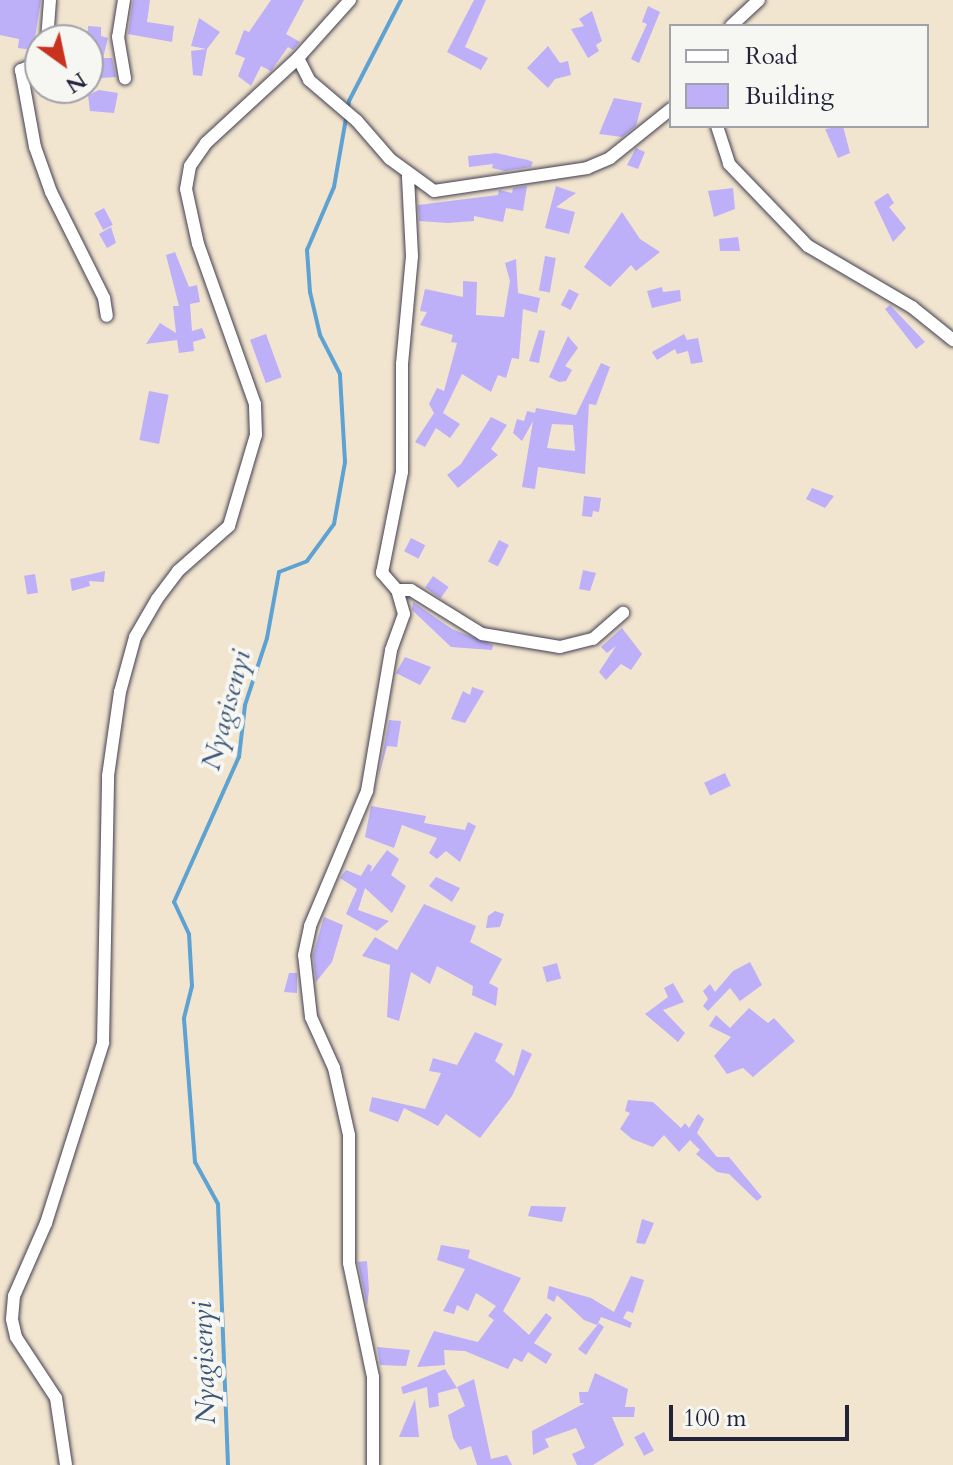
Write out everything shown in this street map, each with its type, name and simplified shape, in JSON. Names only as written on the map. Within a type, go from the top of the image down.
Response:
[{"type":"street","points":[[48,24],[50,0]]},
{"type":"street","points":[[124,0],[118,37],[125,78]]},
{"type":"street","points":[[66,1465],[56,1398],[16,1337],[12,1319],[14,1296],[46,1223],[103,1043],[108,776],[120,692],[135,637],[157,599],[178,571],[229,526],[256,435],[255,404],[198,244],[186,189],[190,166],[206,143],[298,58],[350,0]]},
{"type":"street","points":[[733,24],[759,0]]},
{"type":"street","points":[[298,58],[309,80],[408,176],[434,191],[453,191],[523,173],[587,168],[610,158],[669,111]]},
{"type":"street","points":[[24,69],[21,70],[24,86]]},
{"type":"street","points":[[27,104],[35,147],[51,192],[104,298],[107,316]]},
{"type":"street","points":[[718,128],[729,164],[808,246],[912,307],[953,340]]},
{"type":"street","points":[[373,1465],[373,1377],[349,1263],[349,1135],[334,1068],[311,1017],[304,955],[310,926],[367,791],[391,650],[404,614],[397,590],[382,573],[402,472],[402,364],[412,256],[408,176]]},
{"type":"street","points":[[397,590],[411,590],[482,634],[560,647],[593,639],[623,613]]},
{"type":"building","points":[[0,0],[41,0],[37,24],[24,24],[24,49],[18,48],[19,39],[0,35]]},
{"type":"building","points":[[133,0],[150,0],[147,22],[174,26],[172,42],[128,34]]},
{"type":"building","points":[[271,0],[304,0],[286,34],[300,42],[293,50],[288,47],[271,71],[261,66],[251,86],[238,76],[245,58],[235,54],[244,30],[249,32]]},
{"type":"building","points":[[474,0],[486,0],[465,47],[488,58],[481,70],[447,52]]},
{"type":"building","points":[[648,6],[660,12],[639,63],[631,59],[647,24],[642,22]]},
{"type":"building","points":[[592,11],[602,41],[596,45],[599,51],[588,58],[571,29],[584,26],[579,19]]},
{"type":"building","points":[[199,18],[220,32],[207,49],[202,76],[193,75],[191,51],[206,49],[191,46]]},
{"type":"building","points":[[548,46],[560,63],[568,61],[571,75],[555,79],[548,88],[527,68]]},
{"type":"building","points":[[104,58],[112,58],[116,77],[104,78]]},
{"type":"building","points":[[104,91],[118,93],[114,113],[90,111],[89,104],[104,104]]},
{"type":"building","points":[[614,98],[642,103],[636,126],[622,137],[599,134]]},
{"type":"building","points":[[844,128],[850,153],[838,158],[825,129]]},
{"type":"building","points":[[636,148],[645,152],[638,169],[627,165]]},
{"type":"building","points":[[496,153],[533,162],[531,167],[505,171],[492,168],[493,164],[469,167],[468,156]]},
{"type":"building","points":[[527,186],[523,211],[506,208],[503,222],[474,216],[474,221],[419,221],[418,205],[498,195],[499,190],[512,193],[513,188]]},
{"type":"building","points":[[556,186],[576,193],[556,207],[575,212],[569,234],[545,228]]},
{"type":"building","points":[[733,188],[735,209],[714,217],[708,191]]},
{"type":"building","points":[[888,193],[894,203],[889,207],[906,228],[893,242],[874,202]]},
{"type":"building","points":[[104,208],[113,225],[103,230],[94,213]]},
{"type":"building","points":[[622,212],[640,239],[660,252],[636,271],[631,265],[610,287],[584,267]]},
{"type":"building","points":[[111,227],[116,243],[107,248],[99,234]]},
{"type":"building","points":[[738,237],[740,251],[720,251],[719,239]]},
{"type":"building","points":[[175,252],[189,287],[197,285],[200,302],[190,304],[192,331],[202,328],[206,338],[193,342],[194,351],[179,353],[177,340],[146,344],[160,323],[176,333],[173,306],[179,306],[166,255]]},
{"type":"building","points":[[545,256],[556,258],[550,292],[539,290]]},
{"type":"building","points":[[516,259],[518,293],[540,298],[537,313],[523,309],[519,359],[512,358],[506,378],[498,375],[491,392],[462,374],[443,413],[460,424],[450,438],[436,428],[425,447],[415,442],[434,413],[429,404],[437,388],[444,391],[457,343],[451,342],[453,335],[420,325],[427,312],[420,311],[425,289],[463,297],[463,281],[477,282],[476,315],[504,317],[510,281],[505,263]]},
{"type":"building","points":[[662,287],[663,292],[680,290],[681,301],[652,308],[647,291]]},
{"type":"building","points":[[569,289],[579,294],[571,310],[561,305]]},
{"type":"building","points":[[890,305],[925,342],[916,349],[885,309]]},
{"type":"building","points":[[539,330],[545,331],[539,363],[529,361]]},
{"type":"building","points":[[266,334],[282,377],[266,383],[250,340]]},
{"type":"building","points":[[684,334],[687,340],[698,338],[703,362],[691,364],[688,351],[677,354],[675,349],[657,360],[652,352]]},
{"type":"building","points":[[568,336],[578,348],[565,366],[572,370],[566,381],[559,382],[549,377]]},
{"type":"building","points":[[601,363],[610,367],[596,405],[589,404],[585,474],[538,467],[535,489],[522,487],[533,421],[522,441],[513,433],[517,419],[524,421],[527,411],[535,413],[536,408],[576,415]],"holes":[[[552,424],[573,425],[575,451],[547,448]]]},
{"type":"building","points":[[149,391],[169,395],[159,444],[139,440]]},
{"type":"building","points":[[491,417],[507,425],[491,449],[498,455],[458,488],[447,475],[461,464]]},
{"type":"building","points":[[812,488],[834,496],[825,508],[806,499]]},
{"type":"building","points":[[584,496],[601,498],[599,512],[593,511],[592,517],[582,516]]},
{"type":"building","points":[[411,538],[425,545],[418,559],[404,551]]},
{"type":"building","points":[[499,540],[509,545],[498,566],[488,561]]},
{"type":"building","points":[[583,570],[596,573],[590,591],[579,589]]},
{"type":"building","points":[[105,571],[104,582],[89,581],[90,586],[72,591],[70,579]]},
{"type":"building","points":[[35,574],[38,593],[27,594],[24,576]]},
{"type":"building","points":[[433,576],[449,587],[441,598],[425,587]]},
{"type":"building","points":[[413,602],[452,629],[493,645],[492,650],[451,647],[412,610]]},
{"type":"building","points":[[622,628],[642,654],[631,670],[621,664],[606,680],[599,672],[616,646],[607,653],[601,647]]},
{"type":"building","points":[[405,657],[431,667],[420,685],[396,673]]},
{"type":"building","points":[[472,687],[484,691],[465,723],[451,719],[463,691],[470,695]]},
{"type":"building","points":[[389,720],[401,721],[397,747],[387,746],[378,779]]},
{"type":"building","points":[[725,773],[731,786],[710,795],[704,783]]},
{"type":"building","points":[[371,806],[426,816],[424,823],[465,830],[468,822],[476,826],[460,862],[446,851],[437,859],[429,853],[437,838],[402,825],[394,848],[365,837]]},
{"type":"building","points":[[387,850],[399,859],[391,875],[406,886],[392,913],[365,888],[358,910],[389,921],[377,931],[346,914],[357,889],[340,878],[346,870],[361,876],[368,864],[372,866],[370,873]]},
{"type":"building","points":[[436,877],[460,888],[452,902],[429,886]]},
{"type":"building","points":[[424,904],[476,926],[470,942],[502,959],[489,983],[498,988],[496,1006],[472,995],[473,986],[437,966],[430,984],[411,972],[399,1021],[387,1017],[390,965],[362,956],[375,937],[397,950]]},
{"type":"building","points":[[495,911],[504,914],[500,927],[486,928],[488,916]]},
{"type":"building","points":[[324,917],[343,925],[332,962],[316,982],[313,955]]},
{"type":"building","points":[[750,962],[762,985],[740,1001],[730,988],[708,1011],[703,1006],[708,999],[703,991],[710,984],[715,992],[733,971]]},
{"type":"building","points":[[557,963],[561,978],[547,982],[543,967]]},
{"type":"building","points":[[289,973],[297,973],[297,993],[284,992]]},
{"type":"building","points":[[673,983],[684,1002],[663,1010],[685,1033],[678,1042],[645,1014],[668,997],[664,988]]},
{"type":"building","points":[[749,1008],[768,1023],[774,1018],[795,1041],[753,1077],[743,1068],[727,1074],[714,1056],[731,1037],[709,1026],[716,1015],[730,1028]]},
{"type":"building","points":[[475,1032],[503,1044],[495,1061],[514,1076],[522,1049],[532,1054],[512,1096],[480,1138],[446,1114],[438,1126],[404,1108],[398,1122],[369,1111],[372,1097],[425,1109],[441,1073],[429,1071],[433,1058],[457,1065]]},
{"type":"building","points":[[628,1100],[653,1102],[681,1128],[685,1123],[689,1128],[698,1114],[704,1119],[697,1133],[717,1157],[729,1157],[762,1197],[757,1201],[729,1174],[717,1172],[696,1154],[700,1150],[690,1140],[679,1152],[664,1135],[653,1147],[632,1139],[620,1129],[630,1113],[625,1111]]},
{"type":"building","points":[[531,1206],[566,1207],[562,1222],[528,1216]]},
{"type":"building","points":[[642,1219],[654,1223],[645,1244],[636,1243]]},
{"type":"building","points":[[441,1245],[470,1250],[468,1258],[521,1278],[503,1311],[529,1335],[546,1313],[552,1318],[534,1343],[552,1354],[546,1364],[528,1352],[522,1362],[514,1358],[508,1369],[465,1351],[444,1350],[445,1365],[417,1367],[434,1331],[478,1342],[494,1320],[488,1316],[496,1306],[476,1293],[468,1311],[457,1305],[454,1314],[443,1311],[465,1269],[437,1260]]},
{"type":"building","points":[[367,1261],[369,1290],[367,1306],[358,1262]]},
{"type":"building","points":[[631,1276],[644,1280],[633,1313],[627,1311],[623,1318],[632,1323],[630,1328],[601,1317],[597,1325],[584,1320],[557,1295],[554,1302],[547,1298],[549,1286],[591,1298],[614,1312]]},
{"type":"building","points":[[599,1323],[604,1327],[586,1355],[578,1349]]},
{"type":"building","points":[[377,1347],[410,1350],[406,1366],[380,1365]]},
{"type":"building","points":[[445,1369],[457,1388],[438,1393],[439,1406],[429,1408],[427,1387],[403,1394],[401,1387]]},
{"type":"building","points":[[595,1373],[628,1389],[625,1407],[635,1407],[634,1417],[612,1417],[624,1445],[593,1465],[577,1465],[572,1454],[585,1448],[576,1428],[545,1439],[549,1447],[533,1455],[532,1431],[585,1403],[580,1403],[579,1392],[588,1392]]},
{"type":"building","points":[[474,1379],[491,1459],[507,1455],[512,1465],[477,1465],[471,1446],[460,1450],[453,1438],[448,1415],[465,1406],[457,1387]]},
{"type":"building","points":[[415,1399],[419,1437],[399,1437]]},
{"type":"building","points":[[644,1432],[654,1451],[644,1456],[634,1437]]},
{"type":"waterway","name":"Nyagisenyi","points":[[228,1465],[218,1204],[195,1162],[184,1018],[192,986],[189,934],[174,902],[239,757],[245,705],[267,638],[279,572],[307,561],[334,524],[345,462],[340,374],[320,335],[310,292],[307,250],[334,187],[349,101],[401,0]]}]
